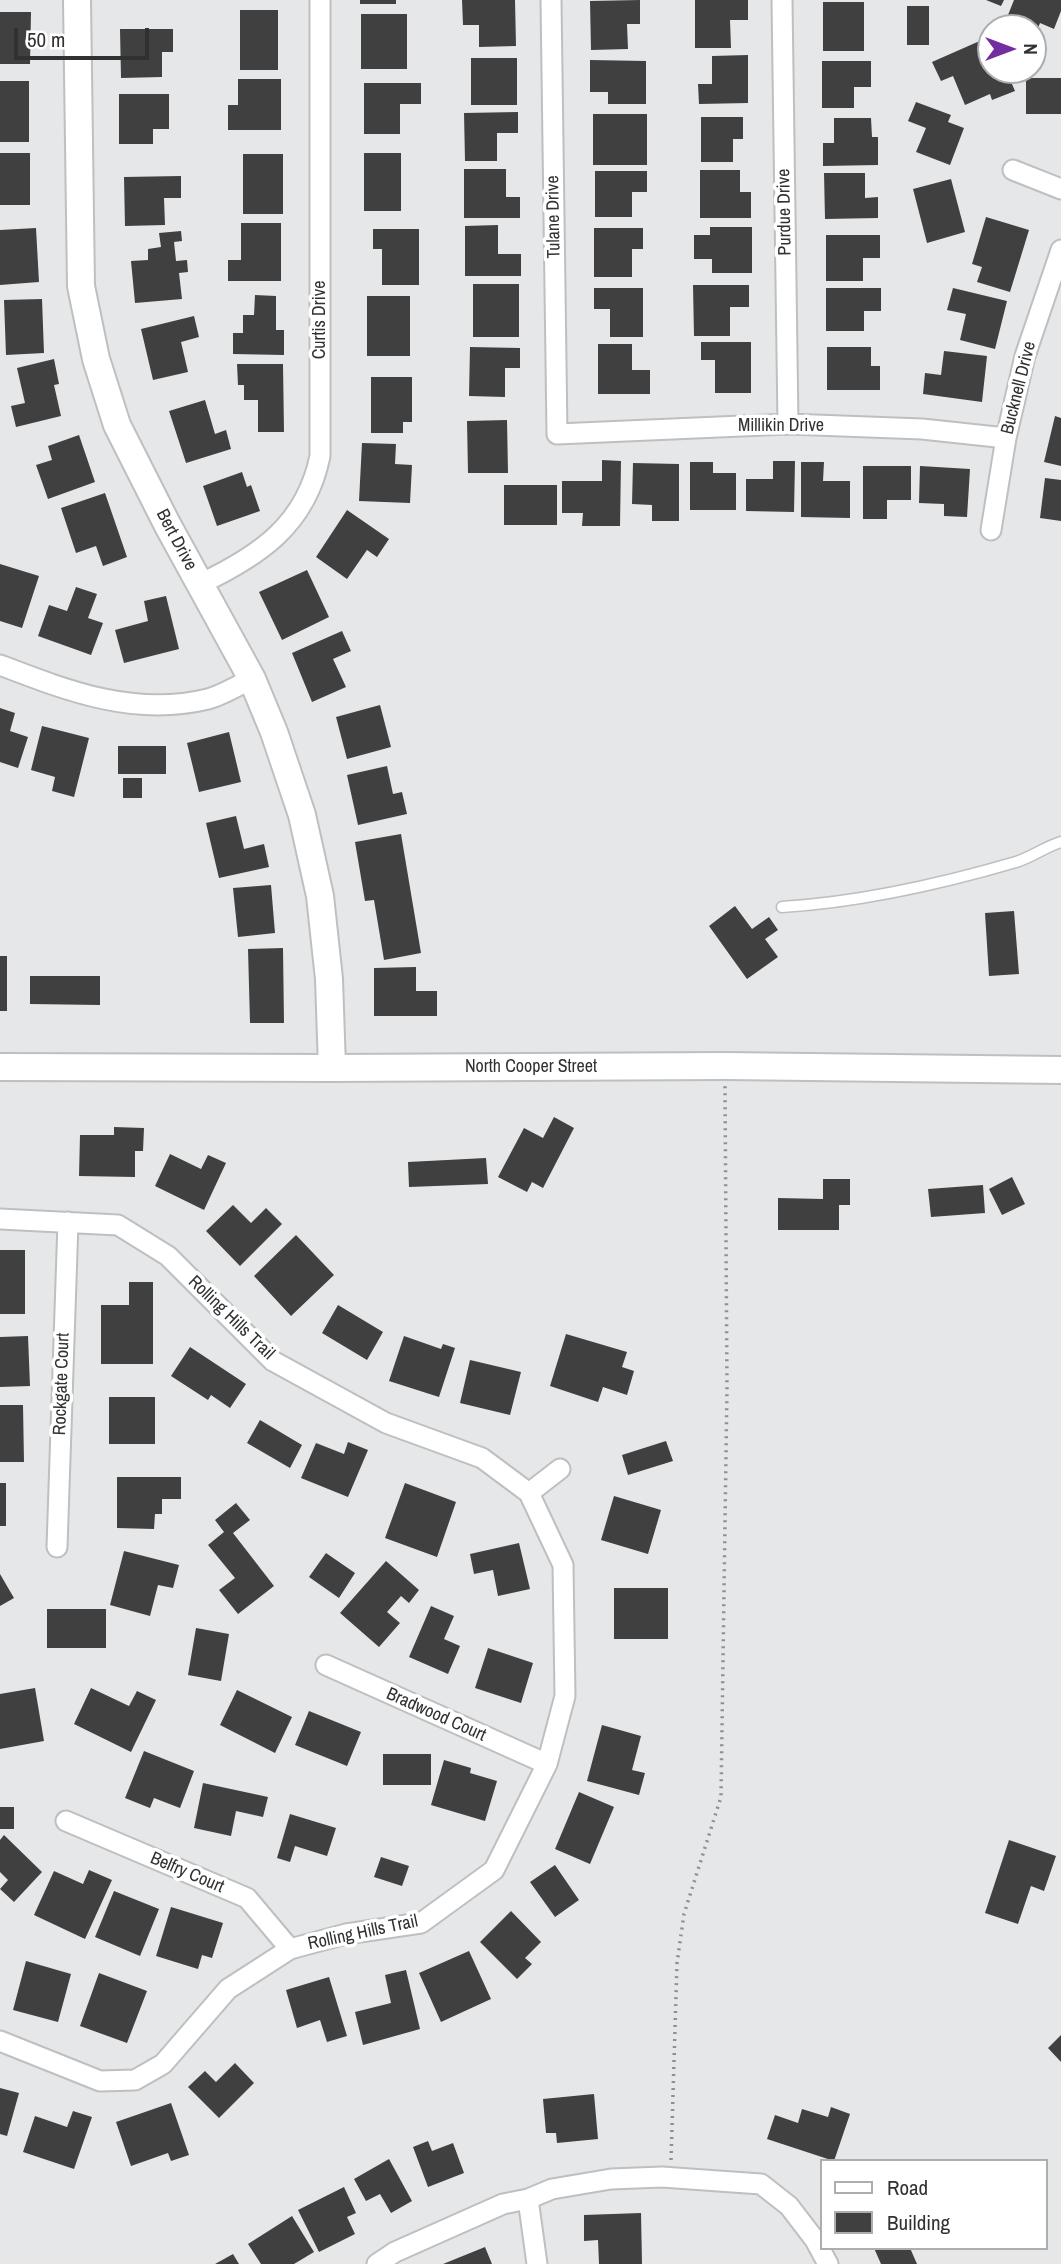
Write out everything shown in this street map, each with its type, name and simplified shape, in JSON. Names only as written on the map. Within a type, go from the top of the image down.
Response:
[{"type":"street","name":"Bert Drive","points":[[77,0],[81,286],[93,347],[117,425],[252,679],[274,732],[302,815],[320,896],[330,979],[332,1068]]},
{"type":"street","name":"Curtis Drive","points":[[200,584],[258,553],[283,531],[301,507],[315,480],[320,456],[320,0]]},
{"type":"street","name":"Tulane Drive","points":[[551,0],[557,434]]},
{"type":"street","name":"Purdue Drive","points":[[782,0],[788,424]]},
{"type":"street","points":[[1013,170],[1061,189]]},
{"type":"street","name":"Bucknell Drive","points":[[991,530],[1006,438],[1025,356],[1061,250]]},
{"type":"street","name":"Millikin Drive","points":[[557,434],[788,424],[922,429],[1006,438]]},
{"type":"street","points":[[0,665],[106,701],[156,706],[209,699],[252,679]]},
{"type":"street","name":"North Cooper Street","points":[[0,1067],[725,1066],[1061,1070]]},
{"type":"street","name":"Rolling Hills Trail","points":[[0,1219],[118,1225],[168,1256],[273,1361],[386,1423],[482,1458],[529,1493],[563,1565],[565,1696],[547,1764],[494,1870],[421,1923],[346,1934],[290,1949],[228,1989],[163,2064],[135,2080],[100,2081],[0,2041]]},
{"type":"street","name":"Rockgate Court","points":[[57,1547],[68,1222]]},
{"type":"street","points":[[529,1493],[560,1469]]},
{"type":"street","name":"Bradwood Court","points":[[326,1665],[547,1764]]},
{"type":"street","name":"Belfry Court","points":[[66,1821],[247,1898],[290,1949]]},
{"type":"street","points":[[377,2264],[395,2252],[503,2204],[528,2199],[552,2189],[666,2168],[761,2184],[789,2206],[820,2249]]},
{"type":"street","points":[[528,2199],[537,2264]]},
{"type":"lane","points":[[782,906],[824,904],[943,881],[1020,861],[1061,842]]},
{"type":"path","points":[[666,2168],[679,1950],[684,1914],[721,1797],[727,1387],[725,1066]]},
{"type":"building","points":[[360,0],[396,0],[396,4],[360,4]]},
{"type":"building","points":[[462,0],[515,0],[516,46],[479,47],[479,25],[463,25]]},
{"type":"building","points":[[640,0],[640,24],[627,24],[628,49],[591,50],[590,1]]},
{"type":"building","points":[[695,0],[748,0],[748,20],[730,20],[731,48],[695,48]]},
{"type":"building","points":[[986,0],[1004,0],[1001,6]]},
{"type":"building","points":[[1014,0],[1061,0],[1061,11],[1054,29],[1047,26],[1047,14],[1008,14]]},
{"type":"building","points":[[823,2],[864,2],[864,51],[823,51]]},
{"type":"building","points":[[907,6],[929,6],[929,45],[907,45]]},
{"type":"building","points":[[240,10],[278,10],[278,70],[240,70]]},
{"type":"building","points":[[0,12],[31,12],[30,64],[0,64]]},
{"type":"building","points":[[361,14],[407,14],[407,69],[361,69]]},
{"type":"building","points":[[120,29],[173,29],[173,52],[162,52],[162,77],[121,78]]},
{"type":"building","points":[[977,42],[977,84],[1012,84],[1015,91],[992,100],[990,94],[965,105],[953,76],[941,81],[932,62]]},
{"type":"building","points":[[748,55],[748,103],[699,104],[698,84],[712,84],[712,56]]},
{"type":"building","points":[[471,58],[517,58],[517,105],[471,105]]},
{"type":"building","points":[[590,60],[646,61],[646,104],[608,104],[608,92],[590,92]]},
{"type":"building","points":[[822,61],[871,61],[871,87],[854,87],[854,108],[822,108]]},
{"type":"building","points":[[1047,78],[1061,78],[1061,114],[1026,114],[1026,84],[1047,84]]},
{"type":"building","points":[[238,79],[281,79],[281,130],[228,130],[228,105],[238,105]]},
{"type":"building","points":[[0,81],[29,81],[29,142],[0,142]]},
{"type":"building","points":[[364,83],[421,83],[421,104],[400,104],[400,134],[364,134]]},
{"type":"building","points":[[119,94],[169,94],[169,129],[153,129],[153,144],[119,144]]},
{"type":"building","points":[[916,102],[951,115],[948,122],[964,128],[950,165],[916,152],[926,128],[908,121]]},
{"type":"building","points":[[518,112],[518,133],[497,133],[497,161],[465,161],[464,113]]},
{"type":"building","points":[[593,114],[647,114],[647,165],[593,165]]},
{"type":"building","points":[[701,117],[743,117],[743,139],[733,139],[733,162],[701,162]]},
{"type":"building","points":[[834,118],[871,118],[872,137],[878,137],[878,165],[823,166],[823,143],[834,143]]},
{"type":"building","points":[[0,153],[30,153],[30,205],[0,205]]},
{"type":"building","points":[[364,153],[401,153],[401,211],[364,211]]},
{"type":"building","points":[[243,154],[283,154],[283,214],[243,214]]},
{"type":"building","points":[[464,169],[506,169],[506,197],[520,197],[520,218],[464,218]]},
{"type":"building","points":[[700,170],[740,170],[740,192],[751,192],[751,218],[700,218]]},
{"type":"building","points":[[595,171],[647,171],[647,192],[632,192],[632,217],[595,217]]},
{"type":"building","points":[[824,173],[865,173],[865,198],[878,197],[878,218],[825,219]]},
{"type":"building","points":[[181,176],[181,198],[164,198],[165,225],[125,226],[124,177]]},
{"type":"building","points":[[951,179],[965,232],[927,243],[913,189]]},
{"type":"building","points":[[986,217],[1029,230],[1010,292],[977,282],[982,267],[972,264]]},
{"type":"building","points":[[241,223],[281,223],[281,281],[228,281],[228,260],[241,260]]},
{"type":"building","points":[[498,225],[498,254],[521,254],[521,276],[465,276],[465,226]]},
{"type":"building","points":[[710,227],[752,227],[752,273],[712,273],[712,259],[694,259],[694,235],[710,235]]},
{"type":"building","points":[[36,228],[39,282],[0,285],[0,230]]},
{"type":"building","points":[[594,228],[643,228],[643,249],[632,249],[632,277],[594,277]]},
{"type":"building","points":[[373,229],[419,229],[419,285],[382,285],[382,249],[373,249]]},
{"type":"building","points":[[181,231],[182,241],[174,242],[176,261],[187,260],[188,272],[179,273],[182,299],[135,303],[131,261],[148,260],[148,249],[161,247],[159,233]]},
{"type":"building","points":[[826,235],[880,235],[880,258],[863,258],[863,281],[826,281]]},
{"type":"building","points":[[473,284],[519,284],[519,337],[473,337]]},
{"type":"building","points":[[693,285],[749,285],[749,307],[730,307],[730,336],[694,336]]},
{"type":"building","points":[[594,288],[643,288],[643,337],[610,337],[610,309],[594,309]]},
{"type":"building","points":[[826,288],[881,288],[881,311],[864,311],[864,331],[826,331]]},
{"type":"building","points":[[953,288],[1007,301],[995,349],[960,340],[966,314],[947,310]]},
{"type":"building","points":[[255,295],[276,296],[276,330],[284,330],[284,355],[233,354],[233,333],[243,333],[243,315],[254,315]]},
{"type":"building","points":[[367,296],[410,296],[410,356],[367,356]]},
{"type":"building","points":[[42,299],[44,353],[6,355],[4,300]]},
{"type":"building","points":[[194,316],[199,337],[181,342],[188,372],[153,380],[141,329]]},
{"type":"building","points":[[701,342],[751,342],[751,393],[715,393],[715,360],[701,360]]},
{"type":"building","points":[[598,344],[632,344],[632,370],[650,370],[650,394],[598,394]]},
{"type":"building","points":[[470,347],[520,348],[520,368],[505,368],[505,397],[469,396]]},
{"type":"building","points":[[827,347],[871,347],[871,366],[880,366],[880,390],[827,390]]},
{"type":"building","points":[[944,351],[987,356],[982,402],[923,394],[925,373],[941,375]]},
{"type":"building","points":[[54,359],[59,384],[54,385],[61,416],[16,427],[11,406],[25,403],[17,368]]},
{"type":"building","points":[[237,364],[283,364],[284,432],[258,432],[258,400],[244,400],[244,385],[238,385]]},
{"type":"building","points":[[371,377],[412,377],[412,422],[403,422],[403,433],[371,433]]},
{"type":"building","points":[[205,400],[215,434],[226,430],[231,449],[186,463],[169,411]]},
{"type":"building","points":[[1055,416],[1061,418],[1061,466],[1044,462]]},
{"type":"building","points":[[507,420],[508,473],[468,473],[467,421]]},
{"type":"building","points":[[79,435],[95,482],[48,499],[36,465],[52,460],[48,446]]},
{"type":"building","points":[[362,443],[396,444],[395,464],[412,465],[410,503],[359,501]]},
{"type":"building","points":[[602,460],[621,461],[620,526],[582,526],[583,513],[562,513],[562,481],[602,481]]},
{"type":"building","points":[[773,461],[795,461],[794,512],[746,511],[746,479],[773,479]]},
{"type":"building","points":[[690,462],[713,462],[713,473],[736,473],[736,510],[690,510]]},
{"type":"building","points":[[801,462],[824,462],[823,481],[850,481],[850,518],[801,517]]},
{"type":"building","points":[[633,463],[679,464],[679,521],[652,521],[652,505],[632,504]]},
{"type":"building","points":[[863,466],[911,466],[911,500],[887,500],[887,519],[863,519]]},
{"type":"building","points":[[920,466],[970,469],[967,517],[944,516],[944,504],[919,503]]},
{"type":"building","points":[[242,472],[247,487],[251,485],[260,511],[217,526],[203,486]]},
{"type":"building","points":[[1045,478],[1061,480],[1061,521],[1040,518]]},
{"type":"building","points":[[504,485],[557,485],[557,525],[504,525]]},
{"type":"building","points":[[105,493],[127,557],[103,566],[96,546],[76,553],[61,508]]},
{"type":"building","points":[[347,510],[389,539],[377,557],[367,550],[347,579],[316,557]]},
{"type":"building","points":[[0,564],[39,576],[22,628],[0,621]]},
{"type":"building","points":[[307,570],[329,617],[282,640],[259,592]]},
{"type":"building","points":[[76,587],[97,594],[88,618],[103,623],[91,655],[38,636],[49,605],[67,611]]},
{"type":"building","points":[[166,596],[179,649],[124,663],[115,630],[148,621],[144,601]]},
{"type":"building","points":[[342,631],[351,651],[333,659],[346,687],[312,702],[292,653]]},
{"type":"building","points":[[380,705],[391,747],[347,759],[336,717]]},
{"type":"building","points":[[0,708],[15,713],[10,731],[28,737],[18,768],[0,762]]},
{"type":"building","points":[[42,726],[89,738],[74,797],[52,791],[55,777],[31,770]]},
{"type":"building","points":[[229,732],[241,782],[199,792],[187,743]]},
{"type":"building","points":[[118,746],[166,746],[166,774],[118,774]]},
{"type":"building","points":[[387,766],[393,794],[402,792],[407,814],[358,825],[347,775]]},
{"type":"building","points":[[123,778],[142,778],[142,798],[123,798]]},
{"type":"building","points":[[236,816],[244,849],[264,844],[269,867],[219,878],[206,823]]},
{"type":"building","points":[[401,834],[421,953],[384,960],[374,900],[365,901],[355,842]]},
{"type":"building","points":[[271,885],[275,933],[238,937],[233,888]]},
{"type":"building","points":[[735,906],[752,929],[769,917],[778,930],[765,939],[778,957],[747,979],[709,926]]},
{"type":"building","points":[[1014,911],[1019,974],[989,976],[985,913]]},
{"type":"building","points":[[283,948],[284,1023],[250,1023],[248,949]]},
{"type":"building","points":[[0,956],[7,956],[7,1011],[0,1011]]},
{"type":"building","points":[[416,967],[416,991],[437,991],[437,1016],[374,1016],[374,968]]},
{"type":"building","points":[[30,976],[100,976],[100,1005],[30,1004]]},
{"type":"building","points":[[554,1117],[574,1128],[543,1188],[532,1182],[527,1192],[498,1177],[524,1128],[543,1138]]},
{"type":"building","points":[[114,1127],[144,1128],[143,1151],[135,1151],[135,1177],[79,1176],[80,1135],[114,1135]]},
{"type":"building","points":[[170,1154],[201,1169],[208,1155],[226,1163],[204,1210],[155,1186]]},
{"type":"building","points":[[486,1158],[488,1184],[409,1187],[408,1162]]},
{"type":"building","points":[[1012,1177],[1025,1204],[1002,1215],[989,1189]]},
{"type":"building","points":[[823,1179],[850,1179],[850,1205],[839,1205],[839,1230],[778,1230],[778,1198],[823,1199]]},
{"type":"building","points":[[983,1185],[985,1213],[931,1217],[928,1189]]},
{"type":"building","points":[[233,1205],[251,1223],[266,1208],[282,1224],[240,1266],[206,1231]]},
{"type":"building","points":[[296,1235],[334,1275],[291,1316],[254,1276]]},
{"type":"building","points":[[0,1250],[25,1250],[25,1314],[0,1314]]},
{"type":"building","points":[[129,1282],[153,1282],[153,1364],[101,1364],[101,1305],[129,1305]]},
{"type":"building","points":[[338,1305],[383,1332],[367,1360],[322,1333]]},
{"type":"building","points":[[566,1334],[627,1352],[622,1367],[634,1371],[627,1395],[603,1387],[598,1402],[550,1386]]},
{"type":"building","points":[[28,1336],[30,1386],[0,1387],[0,1337]]},
{"type":"building","points":[[404,1336],[441,1349],[443,1344],[455,1348],[439,1397],[389,1381]]},
{"type":"building","points":[[190,1347],[246,1384],[230,1408],[211,1395],[208,1400],[171,1376]]},
{"type":"building","points":[[470,1360],[521,1372],[510,1415],[460,1403]]},
{"type":"building","points":[[109,1397],[155,1397],[155,1444],[109,1444]]},
{"type":"building","points":[[0,1405],[23,1405],[24,1462],[0,1462]]},
{"type":"building","points":[[260,1420],[302,1445],[290,1468],[247,1443]]},
{"type":"building","points":[[666,1441],[673,1461],[628,1475],[622,1455]]},
{"type":"building","points":[[348,1442],[368,1450],[348,1497],[301,1478],[316,1443],[344,1454]]},
{"type":"building","points":[[117,1477],[181,1477],[181,1499],[162,1499],[162,1514],[155,1514],[154,1529],[117,1528]]},
{"type":"building","points":[[0,1483],[6,1483],[6,1526],[0,1526]]},
{"type":"building","points":[[405,1483],[456,1502],[437,1557],[385,1538]]},
{"type":"building","points":[[614,1496],[661,1510],[648,1554],[601,1540]]},
{"type":"building","points":[[236,1503],[250,1520],[233,1533],[274,1586],[238,1614],[219,1590],[235,1578],[208,1545],[224,1532],[215,1520]]},
{"type":"building","points":[[519,1543],[530,1589],[498,1596],[493,1570],[474,1574],[470,1554]]},
{"type":"building","points":[[124,1551],[179,1565],[173,1588],[158,1585],[150,1616],[110,1605]]},
{"type":"building","points":[[326,1553],[355,1573],[339,1598],[309,1577]]},
{"type":"building","points":[[386,1561],[419,1590],[409,1603],[401,1596],[387,1612],[400,1623],[379,1647],[340,1613]]},
{"type":"building","points":[[0,1574],[14,1598],[0,1606]]},
{"type":"building","points":[[614,1588],[668,1588],[668,1639],[614,1639]]},
{"type":"building","points":[[431,1606],[454,1616],[444,1639],[460,1646],[448,1674],[409,1657]]},
{"type":"building","points":[[47,1609],[106,1609],[106,1648],[47,1648]]},
{"type":"building","points":[[196,1628],[229,1634],[221,1681],[188,1675]]},
{"type":"building","points":[[488,1648],[533,1663],[521,1703],[475,1688]]},
{"type":"building","points":[[35,1688],[44,1741],[0,1749],[0,1694]]},
{"type":"building","points":[[91,1688],[129,1706],[137,1691],[156,1700],[131,1752],[74,1724]]},
{"type":"building","points":[[237,1690],[292,1717],[275,1753],[220,1725]]},
{"type":"building","points":[[309,1711],[361,1732],[347,1766],[295,1745]]},
{"type":"building","points":[[602,1725],[641,1736],[632,1770],[645,1773],[639,1795],[587,1781]]},
{"type":"building","points":[[144,1751],[194,1771],[180,1808],[154,1798],[150,1808],[125,1798]]},
{"type":"building","points":[[383,1754],[431,1754],[431,1785],[383,1785]]},
{"type":"building","points":[[444,1760],[471,1768],[470,1773],[497,1781],[485,1821],[431,1805]]},
{"type":"building","points":[[203,1783],[268,1797],[263,1817],[236,1811],[231,1836],[194,1828]]},
{"type":"building","points":[[579,1792],[614,1807],[590,1864],[555,1849]]},
{"type":"building","points":[[0,1807],[14,1807],[14,1829],[0,1829]]},
{"type":"building","points":[[290,1814],[336,1828],[327,1856],[295,1846],[290,1862],[277,1858]]},
{"type":"building","points":[[4,1835],[42,1872],[14,1902],[0,1889],[8,1880],[0,1872],[0,1840]]},
{"type":"building","points":[[1009,1840],[1056,1856],[1044,1891],[1031,1886],[1018,1924],[985,1913]]},
{"type":"building","points":[[381,1857],[409,1866],[402,1886],[374,1877]]},
{"type":"building","points":[[555,1865],[579,1900],[555,1917],[530,1882]]},
{"type":"building","points":[[89,1870],[112,1880],[85,1939],[34,1915],[54,1871],[83,1884]]},
{"type":"building","points":[[114,1891],[159,1909],[140,1956],[95,1937]]},
{"type":"building","points":[[171,1907],[223,1923],[212,1958],[202,1955],[198,1969],[156,1956]]},
{"type":"building","points":[[511,1911],[541,1942],[525,1958],[532,1964],[517,1979],[480,1942]]},
{"type":"building","points":[[469,1951],[491,1999],[441,2022],[419,1973]]},
{"type":"building","points":[[26,1961],[71,1974],[58,2022],[13,2010]]},
{"type":"building","points":[[406,1970],[420,2029],[363,2045],[355,2012],[391,2003],[385,1975]]},
{"type":"building","points":[[99,1973],[147,1991],[127,2043],[80,2026]]},
{"type":"building","points":[[329,1977],[347,2036],[327,2042],[320,2020],[297,2028],[286,1990]]},
{"type":"building","points":[[1061,2035],[1061,2062],[1048,2048]]},
{"type":"building","points":[[235,2063],[254,2083],[219,2118],[188,2087],[205,2071],[216,2082]]},
{"type":"building","points":[[0,2088],[19,2093],[7,2136],[0,2134]]},
{"type":"building","points":[[594,2094],[598,2139],[557,2143],[556,2133],[546,2133],[543,2099]]},
{"type":"building","points":[[171,2103],[189,2155],[171,2161],[168,2153],[131,2166],[116,2122]]},
{"type":"building","points":[[831,2107],[850,2114],[835,2159],[767,2139],[775,2115],[798,2123],[802,2109],[828,2117]]},
{"type":"building","points":[[73,2111],[92,2117],[74,2169],[23,2152],[35,2116],[67,2127]]},
{"type":"building","points":[[428,2141],[432,2151],[453,2143],[464,2173],[428,2187],[413,2147]]},
{"type":"building","points":[[389,2159],[412,2201],[391,2213],[380,2194],[366,2201],[354,2179]]},
{"type":"building","points":[[344,2187],[356,2213],[347,2217],[355,2234],[319,2252],[298,2210]]},
{"type":"building","points":[[641,2213],[642,2264],[599,2264],[598,2240],[584,2241],[584,2215]]},
{"type":"building","points":[[292,2216],[314,2252],[294,2264],[261,2264],[248,2244]]},
{"type":"building","points":[[485,2247],[492,2264],[443,2264]]},
{"type":"building","points":[[875,2250],[911,2250],[917,2264],[881,2264]]},
{"type":"building","points":[[233,2254],[239,2264],[215,2264]]}]
